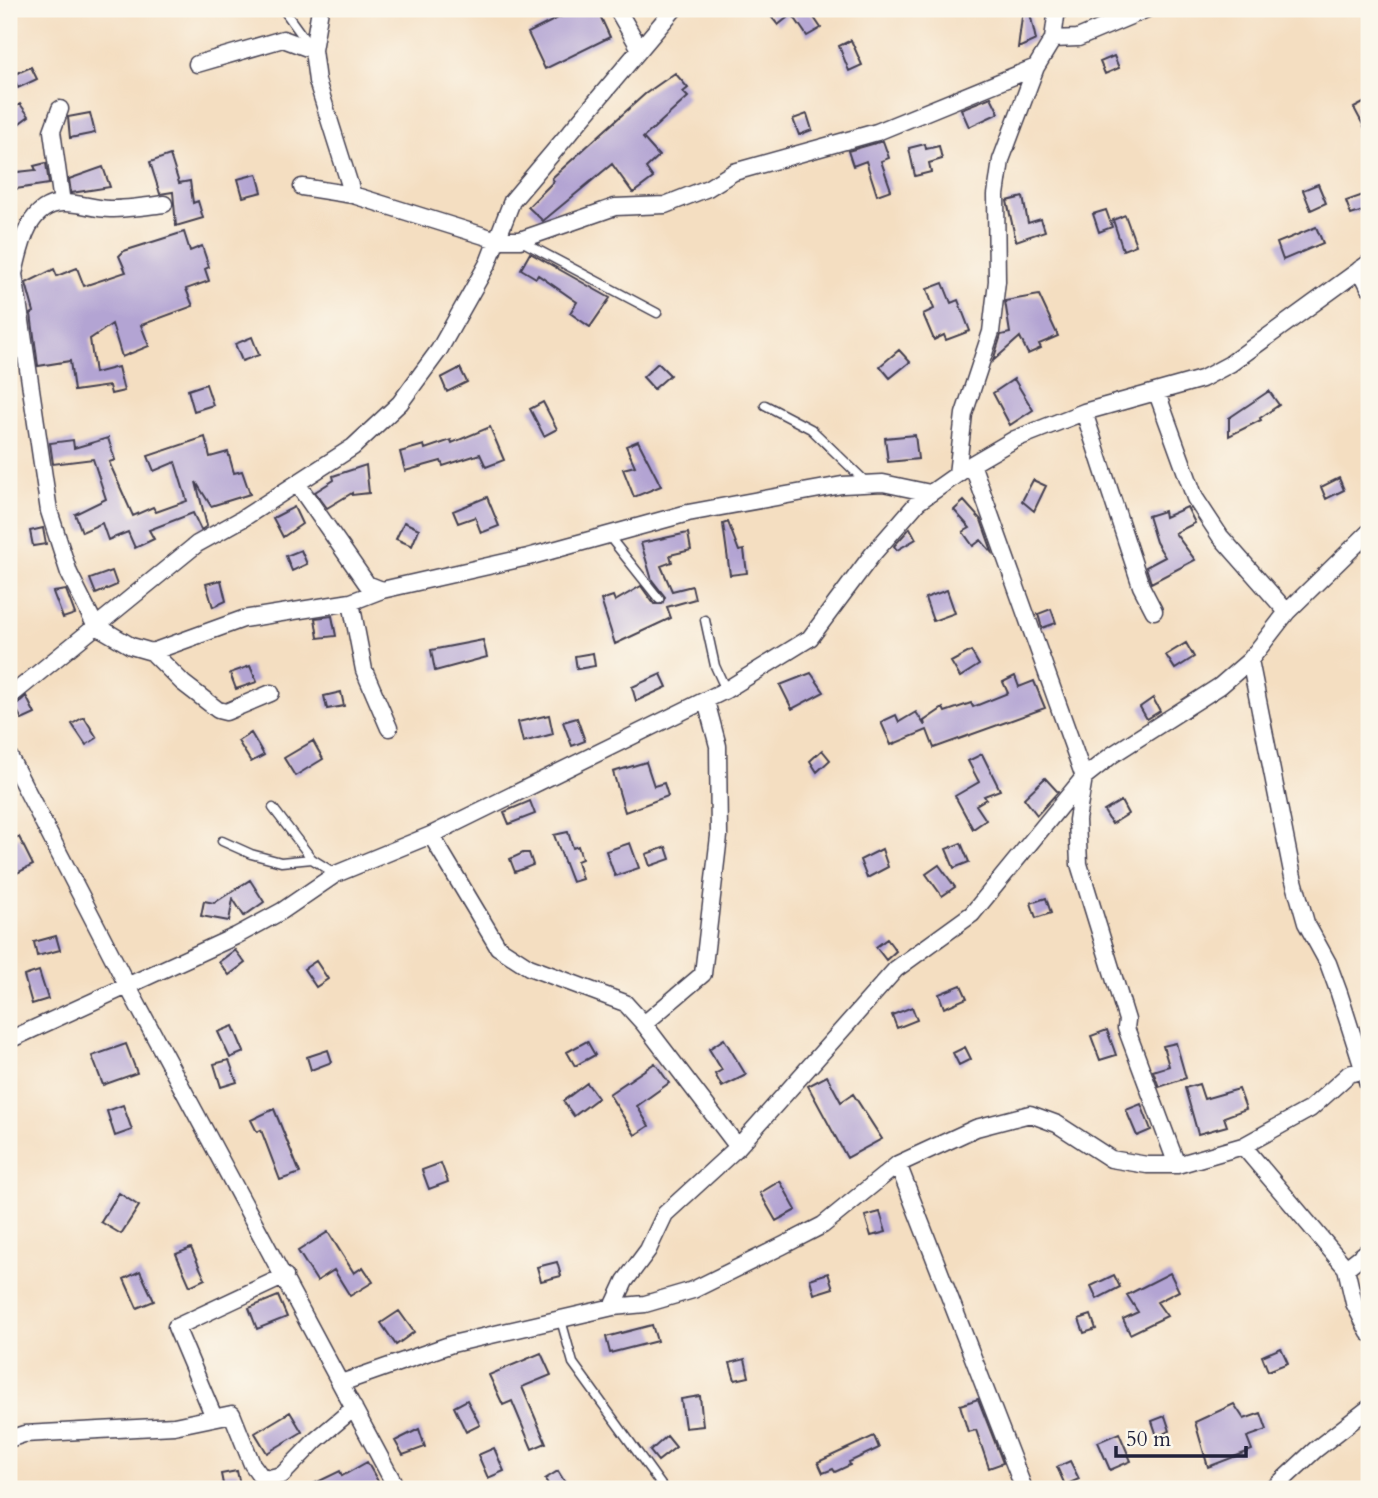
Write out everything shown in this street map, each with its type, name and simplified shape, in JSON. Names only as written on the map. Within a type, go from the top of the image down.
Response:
[{"type":"street","points":[[320,9],[313,50],[317,81],[353,195]]},
{"type":"street","points":[[617,9],[639,50]]},
{"type":"street","points":[[9,697],[197,544],[298,485],[353,447],[400,403],[439,350],[488,263],[512,201],[674,9]]},
{"type":"street","points":[[957,474],[964,414],[991,332],[997,281],[996,195],[1001,160],[1035,67],[1053,39],[1057,9]]},
{"type":"street","points":[[1053,39],[1078,38],[1146,9]]},
{"type":"street","points":[[197,64],[283,39],[313,50]]},
{"type":"street","points":[[302,187],[353,195],[497,240],[520,240],[615,207],[666,205],[708,188],[734,172],[877,132],[1035,67]]},
{"type":"street","points":[[60,109],[52,131],[62,203]]},
{"type":"street","points":[[164,204],[110,209],[62,203],[50,206],[30,222],[22,239],[15,274],[49,511],[68,573],[95,625],[131,646],[152,652],[183,683],[218,710],[226,712],[271,693]]},
{"type":"street","points":[[9,1040],[236,936],[282,911],[336,874],[431,835],[726,690],[810,638],[872,555],[918,502],[972,464],[1015,439],[1084,412],[1202,379],[1230,364],[1365,266],[1369,287]]},
{"type":"street","points":[[1157,393],[1195,498],[1220,536],[1287,612]]},
{"type":"street","points":[[1084,412],[1141,586],[1154,611]]},
{"type":"street","points":[[972,464],[1084,777],[1077,820],[1079,864],[1127,1020],[1126,1028],[1177,1166]]},
{"type":"street","points":[[152,652],[243,619],[351,602],[382,590],[688,513],[842,485],[883,483],[930,493]]},
{"type":"street","points":[[298,485],[367,584],[382,590]]},
{"type":"street","points":[[613,1307],[625,1280],[648,1250],[665,1214],[738,1147],[896,969],[972,914],[992,892],[1021,850],[1084,777],[1112,755],[1220,686],[1250,660],[1287,612],[1369,531]]},
{"type":"street","points":[[351,602],[364,670],[388,728]]},
{"type":"street","points":[[1250,660],[1293,877],[1306,923],[1328,962],[1367,1068],[1369,1087]]},
{"type":"street","points":[[644,1024],[702,974],[719,836],[718,746],[706,701]]},
{"type":"street","points":[[9,756],[128,987],[355,1408],[393,1488]]},
{"type":"street","points":[[431,835],[498,947],[529,967],[625,1003],[738,1147]]},
{"type":"street","points":[[341,1382],[452,1344],[613,1307],[645,1304],[693,1290],[823,1225],[898,1164],[976,1128],[1030,1114],[1057,1124],[1111,1159],[1147,1165],[1177,1166],[1243,1146],[1310,1109],[1349,1074],[1367,1068]]},
{"type":"street","points":[[1243,1146],[1346,1268],[1354,1303],[1369,1333]]},
{"type":"street","points":[[898,1164],[1024,1489]]},
{"type":"street","points":[[1346,1268],[1369,1250]]},
{"type":"street","points":[[214,1418],[176,1327],[285,1276]]},
{"type":"street","points":[[9,1438],[24,1434],[174,1426],[232,1414],[252,1464],[260,1475],[269,1478],[282,1475],[316,1440],[355,1408]]},
{"type":"street","points":[[1273,1489],[1315,1450],[1369,1408]]},
{"type":"lane","points":[[283,9],[313,50]]},
{"type":"lane","points":[[520,240],[657,313]]},
{"type":"lane","points":[[765,405],[811,429],[868,484]]},
{"type":"lane","points":[[608,535],[659,599]]},
{"type":"lane","points":[[705,620],[715,666],[726,690]]},
{"type":"lane","points":[[273,808],[312,859],[336,874]]},
{"type":"lane","points":[[222,841],[251,854],[281,862],[312,859]]},
{"type":"lane","points":[[561,1320],[573,1363],[664,1489]]},
{"type":"building","points":[[576,9],[597,9],[610,37],[545,69],[528,33]]},
{"type":"building","points":[[765,9],[808,9],[821,28],[807,36],[792,14],[778,25]]},
{"type":"building","points":[[1023,9],[1029,9],[1036,40],[1018,48]]},
{"type":"building","points":[[851,40],[862,65],[849,71],[839,46]]},
{"type":"building","points":[[1114,56],[1119,68],[1105,74],[1100,62]]},
{"type":"building","points":[[31,67],[37,79],[18,88],[13,75]]},
{"type":"building","points":[[675,73],[688,88],[683,92],[688,97],[643,138],[659,156],[646,168],[653,178],[633,193],[612,164],[543,221],[528,207],[554,181],[552,178],[645,94]]},
{"type":"building","points":[[991,97],[999,113],[969,127],[961,109]]},
{"type":"building","points":[[1369,100],[1369,136],[1354,108]]},
{"type":"building","points":[[20,104],[29,116],[9,131],[9,111]]},
{"type":"building","points":[[90,113],[95,133],[70,138],[68,117]]},
{"type":"building","points":[[807,114],[812,130],[799,135],[793,119]]},
{"type":"building","points":[[883,141],[889,158],[881,161],[891,190],[877,195],[866,161],[853,166],[848,151]]},
{"type":"building","points":[[925,144],[926,149],[939,146],[942,159],[929,163],[931,172],[915,176],[909,148]]},
{"type":"building","points":[[170,155],[179,183],[190,181],[193,203],[198,201],[203,218],[176,226],[173,192],[160,194],[150,162]]},
{"type":"building","points":[[46,163],[49,184],[9,190],[9,173],[36,170],[34,166]]},
{"type":"building","points":[[103,167],[110,187],[71,193],[69,179]]},
{"type":"building","points":[[257,174],[262,192],[243,197],[238,179]]},
{"type":"building","points":[[1318,184],[1326,203],[1311,210],[1303,190]]},
{"type":"building","points":[[1369,193],[1369,209],[1351,215],[1346,201]]},
{"type":"building","points":[[1023,197],[1028,223],[1041,219],[1045,231],[1016,241],[1007,201]]},
{"type":"building","points":[[1106,210],[1112,227],[1099,232],[1093,214]]},
{"type":"building","points":[[1125,215],[1136,245],[1123,250],[1113,220]]},
{"type":"building","points":[[1316,227],[1323,243],[1283,260],[1277,243]]},
{"type":"building","points":[[184,232],[190,251],[202,246],[209,267],[205,269],[209,281],[186,289],[193,306],[141,325],[149,346],[122,357],[112,324],[90,339],[95,373],[118,367],[124,391],[111,394],[109,386],[74,391],[70,361],[38,366],[31,314],[34,312],[26,283],[54,269],[57,276],[77,268],[84,286],[126,272],[119,256],[124,251]]},
{"type":"building","points":[[530,253],[610,298],[590,327],[570,313],[577,302],[538,275],[536,278],[521,269]]},
{"type":"building","points":[[943,283],[951,303],[958,300],[970,331],[946,340],[944,335],[934,340],[923,314],[934,309],[927,289]]},
{"type":"building","points":[[1039,295],[1058,336],[1039,344],[1041,348],[1028,354],[1020,337],[993,361],[1001,335],[1010,333],[1005,301]]},
{"type":"building","points":[[252,337],[259,355],[242,361],[235,344]]},
{"type":"building","points":[[899,350],[910,362],[890,378],[880,366]]},
{"type":"building","points":[[658,363],[670,375],[654,389],[643,377]]},
{"type":"building","points":[[460,368],[467,382],[447,392],[441,378]]},
{"type":"building","points":[[1014,379],[1033,410],[1010,425],[993,393]]},
{"type":"building","points":[[206,384],[213,405],[194,411],[188,390]]},
{"type":"building","points":[[1269,391],[1279,405],[1260,418],[1261,420],[1229,436],[1229,418]]},
{"type":"building","points":[[543,402],[557,429],[544,436],[530,409]]},
{"type":"building","points":[[490,427],[504,460],[486,467],[480,454],[443,466],[441,461],[405,471],[400,452],[424,445],[425,449],[451,440],[452,443]]},
{"type":"building","points":[[915,435],[918,459],[888,462],[885,438]]},
{"type":"building","points":[[205,437],[210,457],[228,452],[234,473],[242,471],[250,494],[211,506],[196,482],[207,526],[201,530],[193,513],[149,530],[154,539],[135,548],[128,532],[108,540],[102,523],[82,532],[75,514],[106,499],[93,459],[53,464],[50,443],[73,440],[74,448],[108,438],[115,460],[109,462],[133,516],[153,507],[156,512],[187,501],[175,462],[154,471],[148,456]]},
{"type":"building","points":[[638,441],[661,486],[634,497],[623,469],[635,466],[626,446]]},
{"type":"building","points":[[366,465],[369,493],[352,493],[327,508],[315,492],[334,480],[333,476]]},
{"type":"building","points":[[1339,478],[1344,490],[1326,499],[1321,487]]},
{"type":"building","points":[[1033,480],[1046,486],[1034,511],[1022,501]]},
{"type":"building","points":[[487,497],[499,526],[481,533],[475,517],[458,523],[453,511]]},
{"type":"building","points":[[964,501],[981,520],[993,554],[981,540],[973,546],[963,532],[970,528],[954,510]]},
{"type":"building","points":[[294,507],[302,524],[283,537],[273,518]]},
{"type":"building","points":[[1187,507],[1195,523],[1175,533],[1195,560],[1151,583],[1146,567],[1165,557],[1156,542],[1148,516],[1164,511],[1165,517]]},
{"type":"building","points":[[404,522],[419,529],[412,546],[396,539]]},
{"type":"building","points":[[728,522],[739,551],[744,550],[747,573],[730,575],[723,524]]},
{"type":"building","points":[[43,528],[46,544],[33,546],[30,531]]},
{"type":"building","points":[[910,528],[916,539],[897,550],[894,546]]},
{"type":"building","points":[[688,533],[691,550],[670,555],[672,562],[661,566],[672,591],[692,586],[695,599],[667,607],[671,618],[615,644],[601,600],[613,596],[615,601],[641,586],[654,604],[662,604],[665,597],[652,580],[641,543]]},
{"type":"building","points":[[301,550],[307,564],[292,571],[286,556]]},
{"type":"building","points":[[112,571],[117,585],[96,594],[90,579]]},
{"type":"building","points":[[221,580],[226,601],[213,607],[206,584]]},
{"type":"building","points":[[66,590],[75,614],[63,618],[53,592]]},
{"type":"building","points":[[947,590],[955,613],[933,621],[925,598]]},
{"type":"building","points":[[1051,609],[1056,623],[1042,628],[1038,614]]},
{"type":"building","points":[[332,616],[336,636],[318,638],[315,618]]},
{"type":"building","points":[[483,640],[487,657],[435,671],[431,650]]},
{"type":"building","points":[[1186,643],[1194,657],[1175,669],[1166,655]]},
{"type":"building","points":[[971,651],[979,665],[960,677],[951,662]]},
{"type":"building","points":[[593,653],[595,666],[577,669],[575,656]]},
{"type":"building","points":[[250,666],[257,682],[236,689],[230,673]]},
{"type":"building","points":[[811,673],[824,692],[792,709],[780,685]]},
{"type":"building","points":[[661,674],[667,687],[636,701],[632,687]]},
{"type":"building","points":[[1015,676],[1019,687],[1034,681],[1045,708],[934,748],[927,730],[891,745],[881,722],[896,715],[899,722],[916,712],[925,726],[924,721],[943,708],[945,712],[971,703],[973,707],[1008,693],[1003,682]]},
{"type":"building","points":[[341,692],[344,706],[327,709],[324,696]]},
{"type":"building","points":[[26,696],[35,714],[22,720],[15,706]]},
{"type":"building","points":[[1153,698],[1160,711],[1147,719],[1140,707]]},
{"type":"building","points":[[549,715],[553,734],[523,742],[518,722]]},
{"type":"building","points":[[84,717],[97,738],[86,745],[72,724]]},
{"type":"building","points":[[577,718],[585,741],[572,746],[563,722]]},
{"type":"building","points":[[251,733],[264,755],[251,762],[238,741]]},
{"type":"building","points":[[313,741],[323,759],[295,776],[284,758]]},
{"type":"building","points":[[822,750],[830,760],[817,772],[810,761]]},
{"type":"building","points":[[982,754],[1000,790],[984,796],[986,799],[976,805],[986,820],[973,829],[955,796],[979,782],[968,761]]},
{"type":"building","points":[[646,762],[654,786],[664,783],[668,796],[625,812],[613,772]]},
{"type":"building","points":[[1045,778],[1058,792],[1037,815],[1024,798]]},
{"type":"building","points":[[530,801],[535,814],[509,824],[504,812]]},
{"type":"building","points":[[1121,801],[1128,814],[1112,824],[1104,811]]},
{"type":"building","points":[[568,832],[573,848],[578,846],[582,859],[577,861],[582,879],[572,882],[554,835]]},
{"type":"building","points":[[19,837],[33,865],[9,877],[9,842]]},
{"type":"building","points":[[630,843],[639,868],[615,876],[606,851]]},
{"type":"building","points":[[961,843],[969,862],[954,868],[946,849]]},
{"type":"building","points":[[666,847],[670,859],[650,866],[646,854]]},
{"type":"building","points":[[882,849],[888,867],[867,878],[860,860]]},
{"type":"building","points":[[529,853],[533,865],[515,872],[510,859]]},
{"type":"building","points":[[939,865],[955,887],[942,896],[926,874]]},
{"type":"building","points":[[250,880],[264,902],[244,916],[233,899],[229,921],[201,916],[204,901],[214,903]]},
{"type":"building","points":[[1046,898],[1051,913],[1036,918],[1031,903]]},
{"type":"building","points":[[56,936],[60,950],[37,956],[34,942]]},
{"type":"building","points":[[887,939],[896,951],[886,960],[876,947]]},
{"type":"building","points":[[235,950],[245,963],[229,975],[219,962]]},
{"type":"building","points":[[316,961],[328,979],[316,987],[304,969]]},
{"type":"building","points":[[39,971],[48,999],[32,1004],[24,976]]},
{"type":"building","points":[[961,985],[967,998],[944,1008],[939,994]]},
{"type":"building","points":[[912,1007],[917,1020],[897,1028],[892,1015]]},
{"type":"building","points":[[233,1026],[244,1052],[230,1058],[218,1032]]},
{"type":"building","points":[[1107,1030],[1116,1055],[1100,1060],[1091,1036]]},
{"type":"building","points":[[724,1039],[746,1075],[722,1087],[715,1074],[722,1070],[709,1049]]},
{"type":"building","points":[[587,1041],[595,1055],[575,1066],[567,1052]]},
{"type":"building","points":[[1176,1043],[1186,1078],[1159,1087],[1153,1071],[1169,1066],[1163,1046]]},
{"type":"building","points":[[126,1044],[137,1073],[103,1085],[92,1056]]},
{"type":"building","points":[[965,1047],[971,1059],[959,1065],[953,1053]]},
{"type":"building","points":[[328,1050],[332,1062],[311,1070],[307,1057]]},
{"type":"building","points":[[229,1060],[237,1082],[221,1087],[214,1064]]},
{"type":"building","points":[[655,1063],[669,1083],[637,1106],[649,1126],[635,1135],[609,1094]]},
{"type":"building","points":[[827,1076],[841,1102],[853,1094],[882,1139],[847,1158],[808,1086]]},
{"type":"building","points":[[587,1083],[598,1098],[574,1116],[563,1101]]},
{"type":"building","points":[[1199,1084],[1204,1099],[1239,1089],[1246,1109],[1224,1117],[1227,1126],[1198,1134],[1185,1088]]},
{"type":"building","points":[[1141,1104],[1151,1130],[1137,1136],[1126,1110]]},
{"type":"building","points":[[123,1105],[132,1130],[115,1136],[107,1111]]},
{"type":"building","points":[[274,1109],[300,1173],[280,1180],[261,1130],[257,1132],[251,1120]]},
{"type":"building","points":[[441,1163],[448,1182],[429,1189],[422,1170]]},
{"type":"building","points":[[780,1181],[796,1210],[776,1221],[760,1193]]},
{"type":"building","points":[[119,1193],[139,1206],[121,1234],[101,1222]]},
{"type":"building","points":[[880,1212],[886,1232],[871,1236],[865,1216]]},
{"type":"building","points":[[328,1232],[354,1273],[363,1267],[373,1282],[350,1296],[334,1270],[317,1281],[298,1251]]},
{"type":"building","points":[[191,1248],[205,1279],[190,1286],[176,1254]]},
{"type":"building","points":[[557,1262],[561,1276],[541,1281],[537,1267]]},
{"type":"building","points":[[140,1271],[154,1301],[137,1308],[124,1279]]},
{"type":"building","points":[[828,1273],[833,1288],[814,1294],[810,1279]]},
{"type":"building","points":[[1170,1273],[1179,1291],[1157,1302],[1167,1316],[1130,1334],[1123,1319],[1138,1312],[1127,1295]]},
{"type":"building","points":[[1114,1275],[1120,1287],[1097,1299],[1091,1286]]},
{"type":"building","points":[[278,1296],[287,1317],[257,1329],[249,1308]]},
{"type":"building","points":[[399,1311],[414,1332],[396,1345],[381,1323]]},
{"type":"building","points":[[1091,1315],[1096,1329],[1084,1333],[1079,1319]]},
{"type":"building","points":[[652,1325],[657,1341],[610,1353],[606,1337]]},
{"type":"building","points":[[1281,1348],[1288,1363],[1268,1371],[1262,1356]]},
{"type":"building","points":[[541,1353],[551,1375],[522,1387],[546,1443],[532,1449],[512,1401],[503,1405],[489,1375]]},
{"type":"building","points":[[745,1359],[749,1377],[735,1380],[730,1363]]},
{"type":"building","points":[[700,1396],[703,1426],[685,1428],[681,1399]]},
{"type":"building","points":[[978,1399],[1003,1463],[989,1468],[976,1430],[968,1432],[960,1405]]},
{"type":"building","points":[[467,1400],[480,1425],[466,1432],[454,1407]]},
{"type":"building","points":[[1234,1404],[1244,1419],[1261,1413],[1267,1430],[1247,1437],[1252,1450],[1208,1467],[1195,1422]]},
{"type":"building","points":[[290,1412],[302,1432],[267,1453],[255,1433]]},
{"type":"building","points":[[1165,1416],[1170,1431],[1157,1436],[1152,1421]]},
{"type":"building","points":[[419,1429],[425,1447],[403,1455],[395,1441]]},
{"type":"building","points":[[1119,1433],[1131,1461],[1110,1470],[1098,1442]]},
{"type":"building","points":[[667,1436],[676,1447],[658,1461],[650,1451]]},
{"type":"building","points":[[874,1436],[879,1448],[835,1472],[833,1469],[823,1473],[818,1462]]},
{"type":"building","points":[[494,1448],[504,1471],[488,1478],[478,1455]]},
{"type":"building","points":[[1070,1461],[1079,1479],[1065,1485],[1057,1467]]},
{"type":"building","points":[[367,1462],[379,1483],[368,1489],[303,1489],[340,1471],[342,1476]]},
{"type":"building","points":[[237,1471],[241,1489],[224,1489],[221,1474]]},
{"type":"building","points":[[558,1471],[569,1489],[551,1489],[545,1479]]}]
